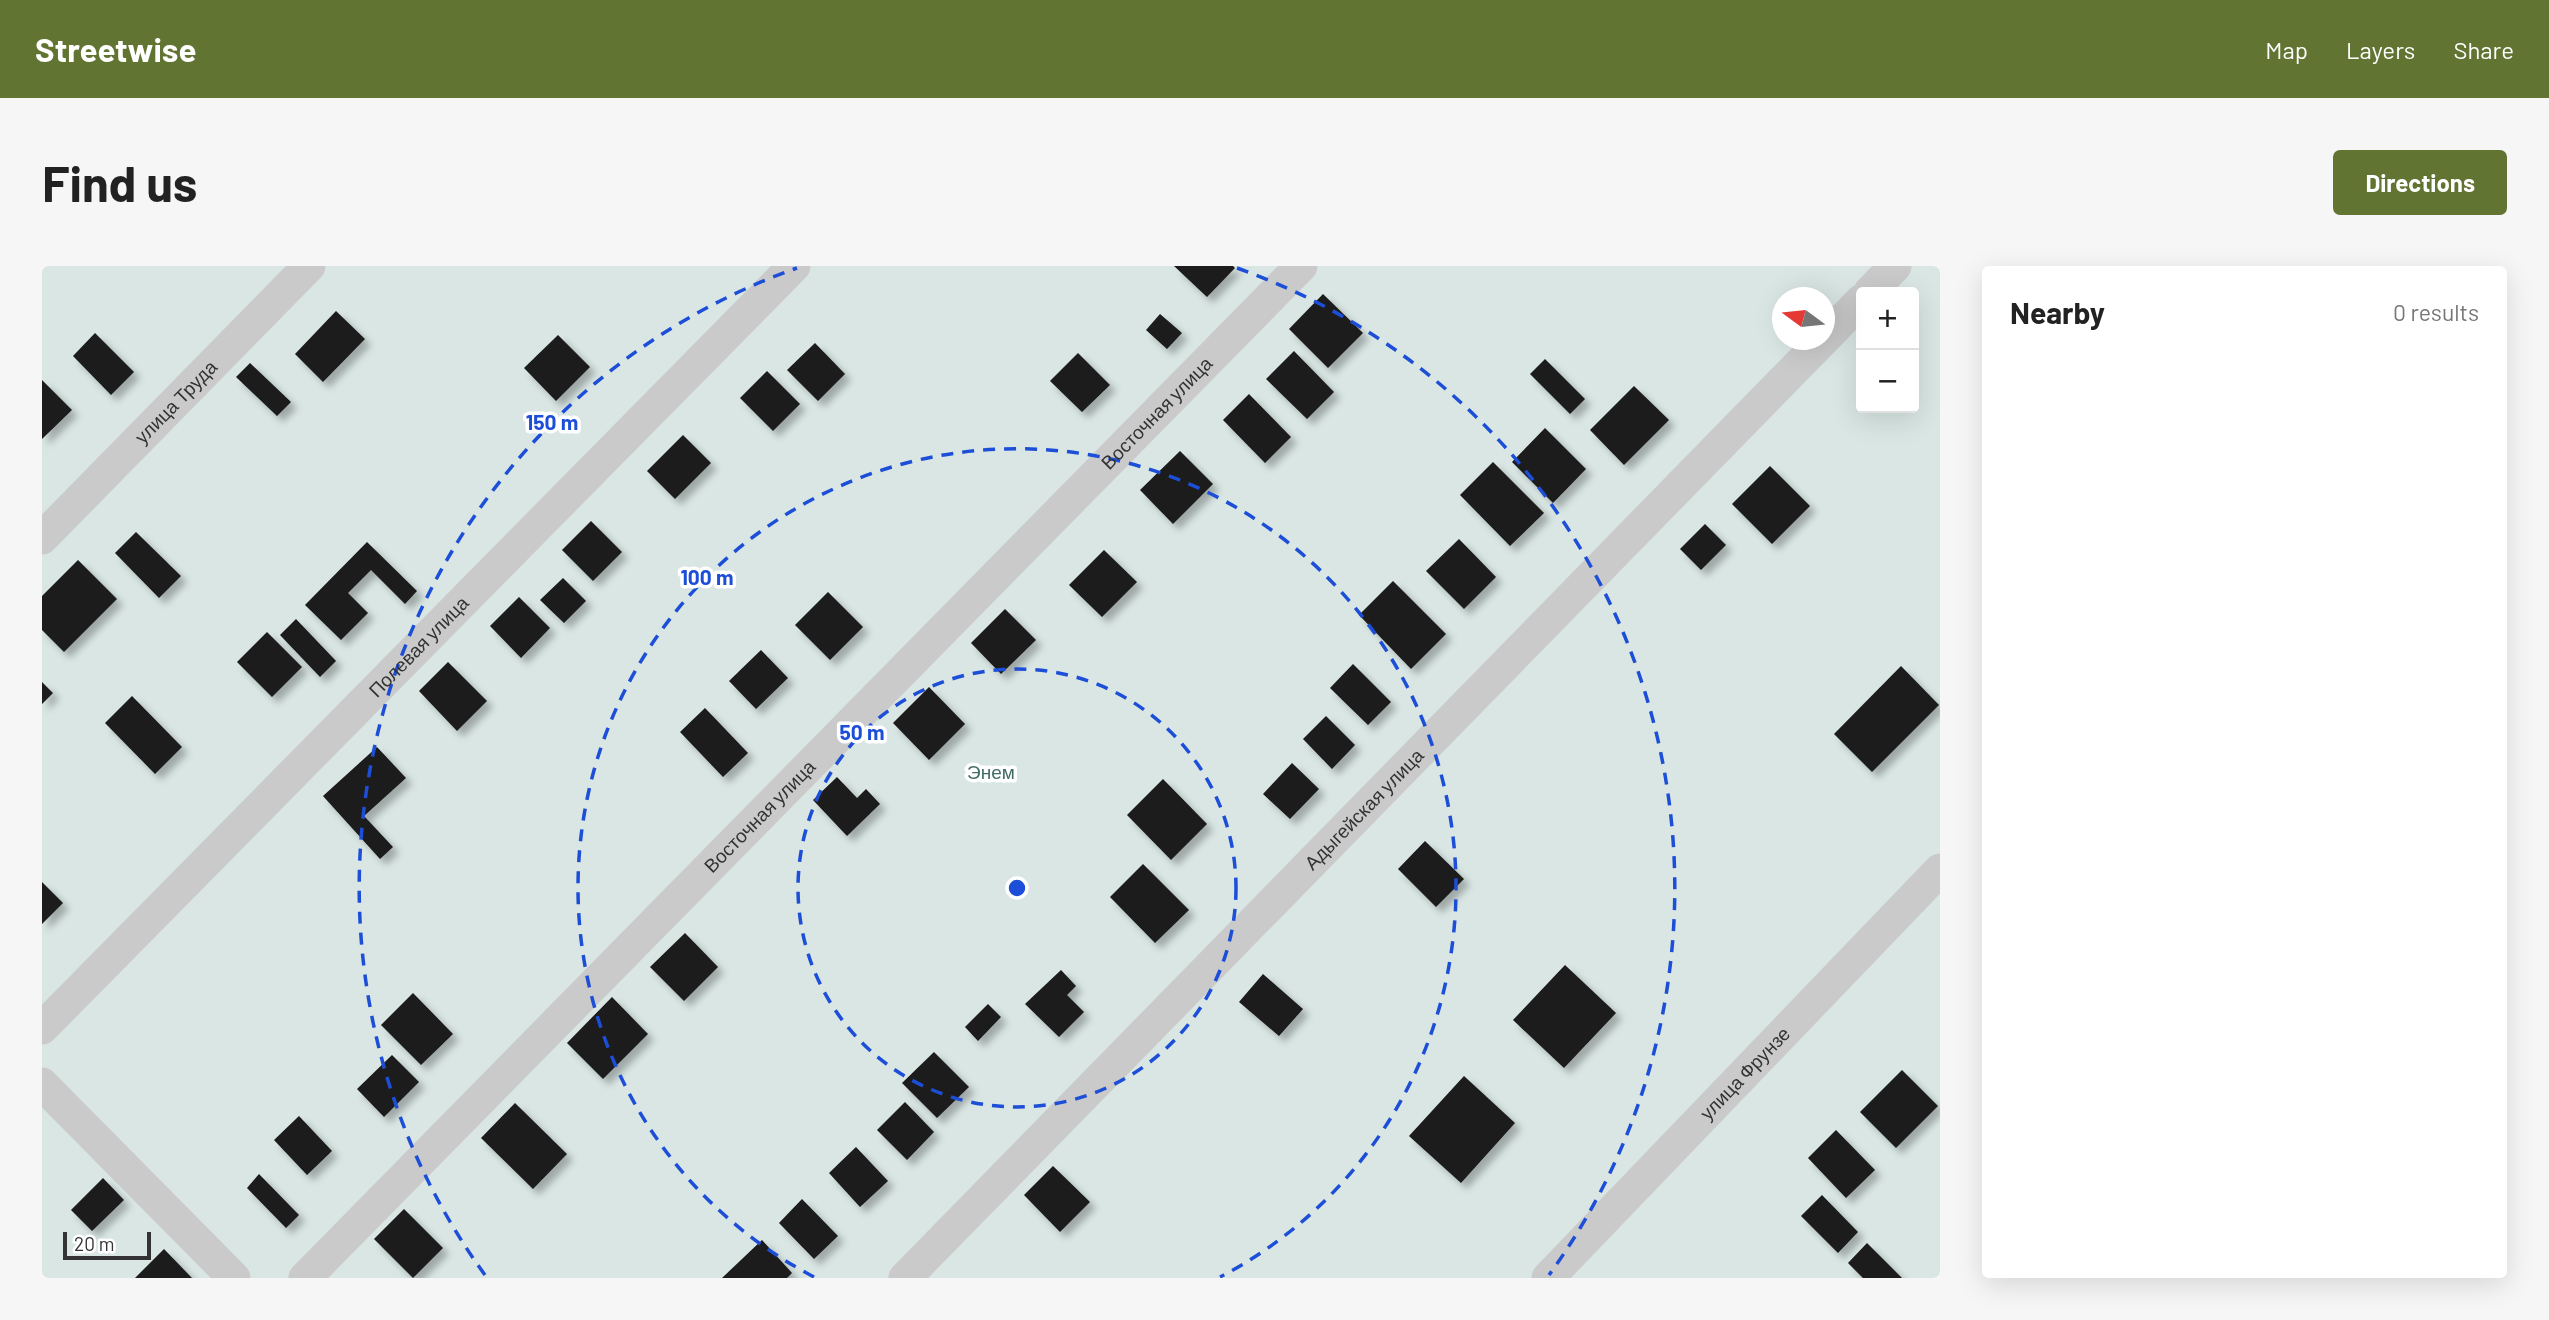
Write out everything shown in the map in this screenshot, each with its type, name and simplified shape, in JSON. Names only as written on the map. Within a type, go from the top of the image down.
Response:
[{"type":"street","name":"улица Труда","points":[[42,538],[309,266]]},
{"type":"street","name":"Полевая улица","points":[[42,1028],[794,266]]},
{"type":"street","name":"Восточная улица","points":[[305,1278],[1301,266]]},
{"type":"street","points":[[1875,287],[1895,266]]},
{"type":"street","name":"Адыгейская улица","points":[[1835,328],[1856,306]]},
{"type":"street","name":"Адыгейская улица","points":[[905,1278],[1813,350]]},
{"type":"street","name":"улица Фрунзе","points":[[1548,1278],[1940,870]]},
{"type":"street","points":[[42,1084],[234,1278]]},
{"type":"green space","name":"Энем","points":[[42,266],[1940,266],[1940,1278],[42,1278]]},
{"type":"building","points":[[1174,266],[1233,266],[1235,268],[1207,297]]},
{"type":"building","points":[[1323,294],[1363,333],[1328,368],[1289,329]]},
{"type":"building","points":[[336,311],[365,339],[323,382],[295,354]]},
{"type":"building","points":[[1160,314],[1182,333],[1167,349],[1146,330]]},
{"type":"building","points":[[95,333],[134,372],[111,395],[73,356]]},
{"type":"building","points":[[558,335],[590,367],[556,401],[524,368]]},
{"type":"building","points":[[815,343],[845,374],[818,401],[787,370]]},
{"type":"building","points":[[1294,351],[1334,392],[1307,419],[1266,379]]},
{"type":"building","points":[[1078,353],[1110,385],[1082,412],[1050,381]]},
{"type":"building","points":[[1545,359],[1585,399],[1570,414],[1530,374]]},
{"type":"building","points":[[250,363],[291,402],[277,416],[236,377]]},
{"type":"building","points":[[767,371],[800,404],[773,431],[740,398]]},
{"type":"building","points":[[42,380],[72,410],[42,439]]},
{"type":"building","points":[[1634,386],[1669,420],[1624,465],[1590,430]]},
{"type":"building","points":[[1249,394],[1291,437],[1265,463],[1223,420]]},
{"type":"building","points":[[1545,428],[1586,469],[1553,503],[1512,462]]},
{"type":"building","points":[[683,435],[711,463],[675,499],[647,471]]},
{"type":"building","points":[[1180,451],[1213,484],[1173,524],[1140,490]]},
{"type":"building","points":[[1493,462],[1544,513],[1510,546],[1460,495]]},
{"type":"building","points":[[1770,466],[1810,506],[1772,544],[1732,504]]},
{"type":"building","points":[[591,521],[622,552],[593,581],[562,550]]},
{"type":"building","points":[[1705,524],[1726,545],[1701,570],[1680,549]]},
{"type":"building","points":[[136,532],[181,576],[159,598],[115,553]]},
{"type":"building","points":[[1459,539],[1496,577],[1464,609],[1426,571]]},
{"type":"building","points":[[367,542],[417,591],[405,604],[371,570],[348,593],[368,613],[341,640],[305,605]]},
{"type":"building","points":[[1104,550],[1137,582],[1102,617],[1069,585]]},
{"type":"building","points":[[78,560],[117,599],[64,652],[42,630],[42,596]]},
{"type":"building","points":[[563,578],[586,601],[564,623],[540,600]]},
{"type":"building","points":[[1393,581],[1446,634],[1411,669],[1359,615]]},
{"type":"building","points":[[828,592],[863,627],[830,660],[795,625]]},
{"type":"building","points":[[519,597],[550,628],[521,658],[490,626]]},
{"type":"building","points":[[1005,609],[1036,640],[1001,674],[971,643]]},
{"type":"building","points":[[296,619],[336,661],[320,677],[280,635]]},
{"type":"building","points":[[267,632],[302,667],[272,697],[237,662]]},
{"type":"building","points":[[761,650],[788,678],[756,709],[729,681]]},
{"type":"building","points":[[448,662],[487,701],[457,731],[419,691]]},
{"type":"building","points":[[1353,664],[1391,702],[1368,725],[1330,688]]},
{"type":"building","points":[[1901,666],[1939,705],[1872,772],[1834,734]]},
{"type":"building","points":[[42,682],[53,693],[42,704]]},
{"type":"building","points":[[929,687],[965,724],[929,760],[893,723]]},
{"type":"building","points":[[132,696],[182,747],[155,774],[105,723]]},
{"type":"building","points":[[705,708],[748,753],[723,777],[680,732]]},
{"type":"building","points":[[1326,716],[1355,745],[1332,769],[1303,739]]},
{"type":"building","points":[[377,747],[406,778],[364,816],[393,847],[380,859],[323,796]]},
{"type":"building","points":[[1292,763],[1319,789],[1290,819],[1263,794]]},
{"type":"building","points":[[837,777],[857,798],[866,789],[880,804],[847,836],[813,800]]},
{"type":"building","points":[[1163,779],[1207,824],[1171,860],[1127,815]]},
{"type":"building","points":[[1425,841],[1464,879],[1436,907],[1398,869]]},
{"type":"building","points":[[1143,864],[1189,910],[1155,943],[1110,897]]},
{"type":"building","points":[[42,882],[63,903],[42,924]]},
{"type":"building","points":[[685,933],[718,967],[684,1001],[650,967]]},
{"type":"building","points":[[1565,965],[1616,1013],[1564,1068],[1513,1020]]},
{"type":"building","points":[[1061,970],[1076,986],[1067,995],[1084,1012],[1059,1037],[1025,1004]]},
{"type":"building","points":[[1263,974],[1303,1009],[1279,1036],[1239,1002]]},
{"type":"building","points":[[413,993],[453,1034],[421,1065],[381,1025]]},
{"type":"building","points":[[612,997],[648,1034],[603,1079],[567,1043]]},
{"type":"building","points":[[988,1004],[1001,1017],[978,1041],[965,1027]]},
{"type":"building","points":[[934,1052],[969,1087],[937,1118],[902,1083]]},
{"type":"building","points":[[392,1055],[419,1082],[384,1117],[357,1089]]},
{"type":"building","points":[[1902,1070],[1938,1106],[1896,1148],[1860,1112]]},
{"type":"building","points":[[1464,1076],[1515,1123],[1461,1183],[1409,1136]]},
{"type":"building","points":[[905,1102],[934,1132],[907,1160],[877,1130]]},
{"type":"building","points":[[515,1103],[567,1154],[533,1189],[481,1138]]},
{"type":"building","points":[[299,1116],[332,1151],[307,1175],[274,1140]]},
{"type":"building","points":[[1836,1130],[1875,1170],[1846,1198],[1808,1158]]},
{"type":"building","points":[[856,1147],[888,1181],[860,1207],[829,1173]]},
{"type":"building","points":[[1053,1166],[1090,1202],[1060,1232],[1024,1195]]},
{"type":"building","points":[[259,1174],[299,1215],[286,1228],[247,1188]]},
{"type":"building","points":[[103,1178],[124,1200],[92,1231],[71,1210]]},
{"type":"building","points":[[1822,1195],[1858,1232],[1838,1253],[1801,1216]]},
{"type":"building","points":[[802,1199],[838,1236],[814,1259],[779,1223]]},
{"type":"building","points":[[404,1209],[443,1248],[413,1278],[374,1239]]},
{"type":"building","points":[[762,1240],[792,1273],[787,1278],[722,1278]]},
{"type":"building","points":[[1867,1243],[1902,1278],[1863,1278],[1848,1263]]},
{"type":"building","points":[[164,1249],[192,1278],[135,1278]]}]
